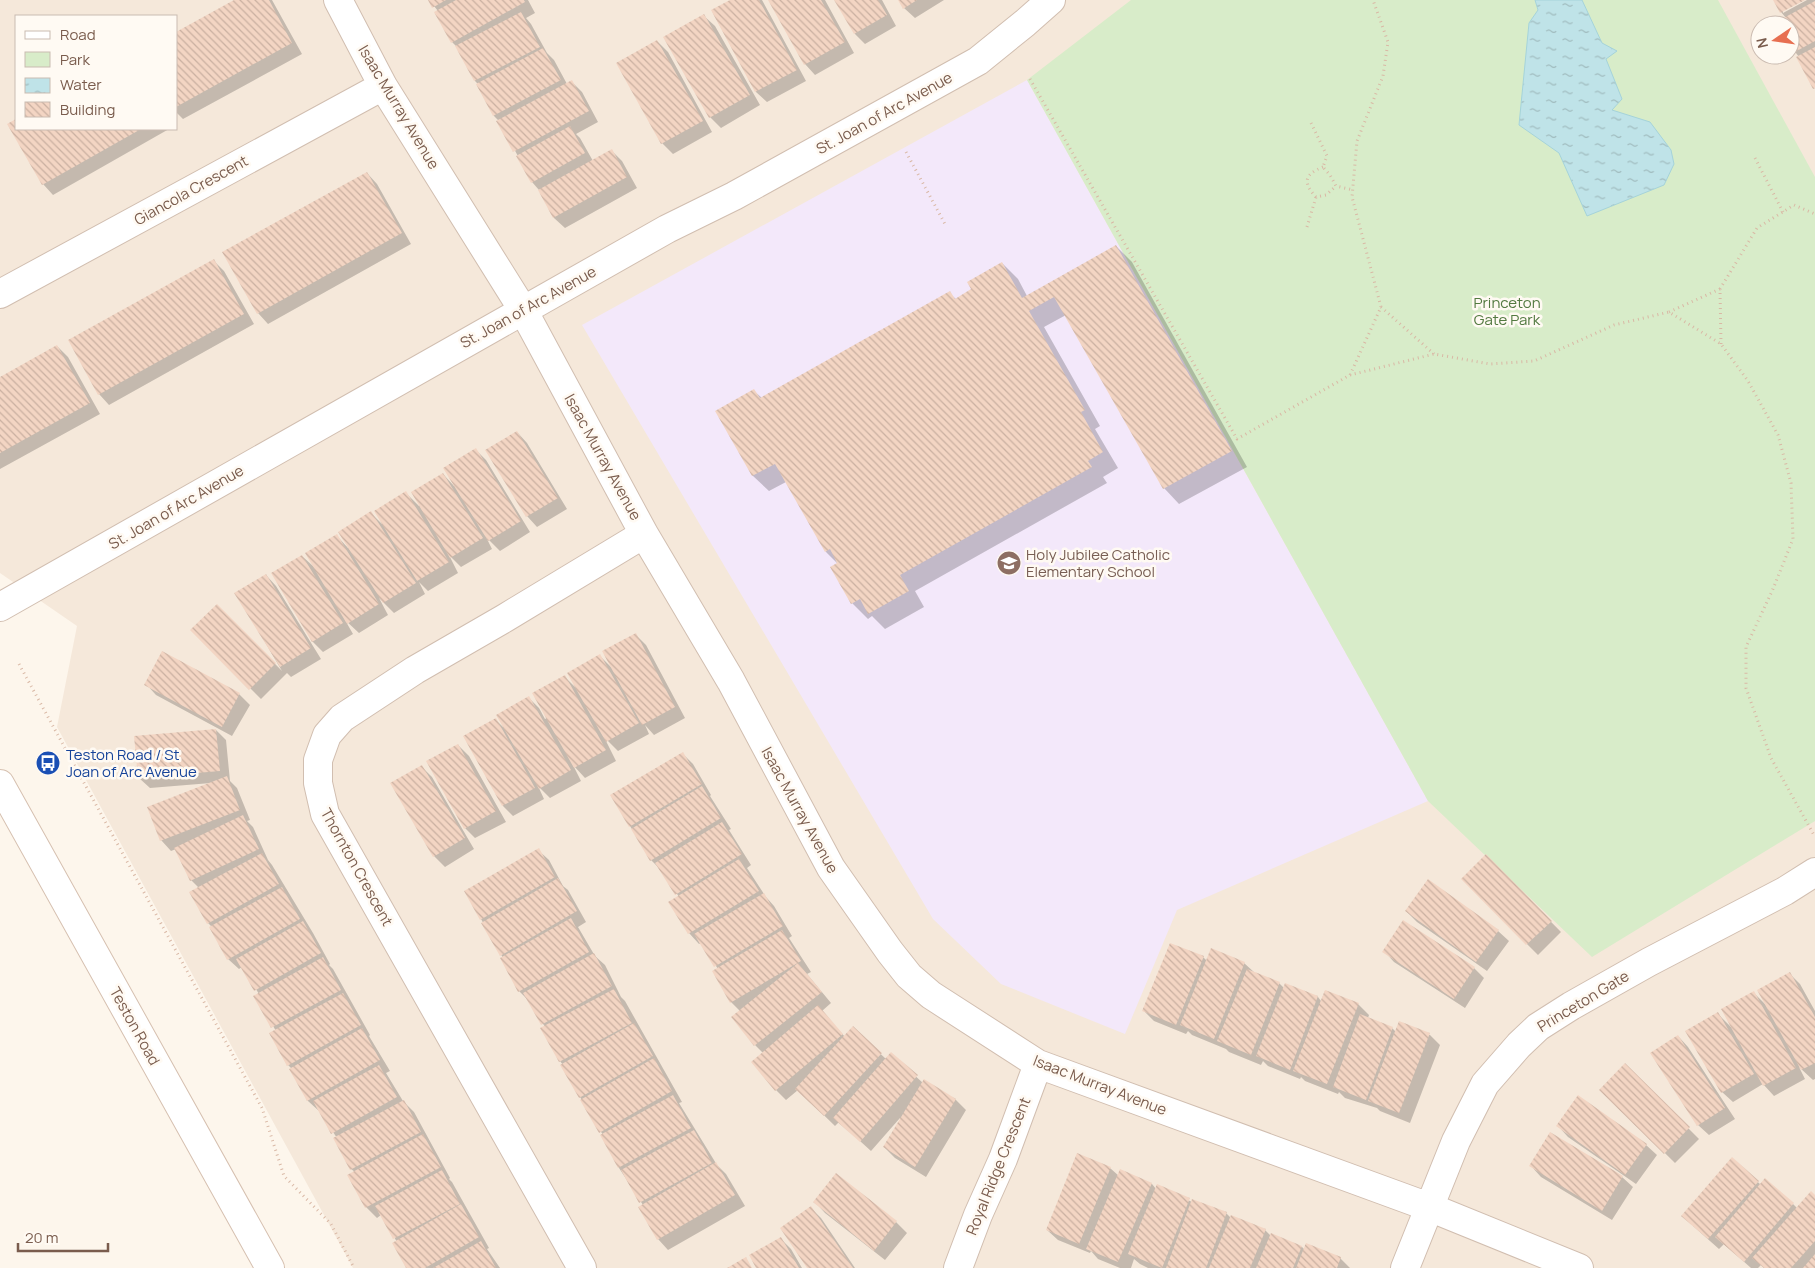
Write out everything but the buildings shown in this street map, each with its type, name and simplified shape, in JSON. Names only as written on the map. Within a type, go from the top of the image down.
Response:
[{"type":"street","name":"Isaac Murray Avenue","points":[[338,0],[383,86],[522,310],[644,534],[731,681],[830,868],[908,976],[931,994],[1038,1064],[1429,1207],[1579,1268]]},
{"type":"street","name":"St. Joan of Arc Avenue","points":[[0,607],[667,229],[734,196],[978,61],[1051,0]]},
{"type":"street","name":"Giancola Crescent","points":[[0,294],[383,86]]},
{"type":"street","name":"Thornton Crescent","points":[[582,1268],[325,814],[318,783],[318,760],[327,735],[342,718],[415,670],[644,534]]},
{"type":"street","name":"Teston Road","points":[[0,784],[270,1268]]},
{"type":"street","name":"Princeton Gate","points":[[1429,1207],[1456,1142],[1486,1084],[1519,1045],[1538,1027],[1649,962],[1785,890],[1815,872]]},
{"type":"street","name":"Royal Ridge Crescent","points":[[958,1268],[1003,1159],[1038,1064]]},
{"type":"street","points":[[1405,1268],[1429,1207]]},
{"type":"path","points":[[1373,0],[1388,42],[1383,76],[1357,141],[1352,197],[1381,307],[1434,354]]},
{"type":"path","points":[[1030,79],[1237,439],[1350,375],[1434,354],[1490,364],[1534,361],[1614,325],[1669,312],[1720,289]]},
{"type":"path","points":[[1311,123],[1327,156],[1323,167]]},
{"type":"path","points":[[906,152],[945,224]]},
{"type":"path","points":[[1755,158],[1784,212]]},
{"type":"path","points":[[1323,167],[1336,186],[1353,190]]},
{"type":"path","points":[[1316,197],[1308,189],[1307,180],[1312,171],[1323,167]]},
{"type":"path","points":[[1316,197],[1326,195],[1336,186]]},
{"type":"path","points":[[1306,227],[1316,197]]},
{"type":"path","points":[[1721,344],[1720,289],[1757,228],[1794,205],[1815,214]]},
{"type":"path","points":[[1350,375],[1381,307]]},
{"type":"path","points":[[1669,312],[1721,344],[1748,380],[1778,435],[1791,483],[1793,539],[1773,589],[1746,647],[1746,688],[1771,758],[1815,837]]},
{"type":"path","points":[[19,664],[262,1108],[284,1176],[331,1224],[354,1268]]},
{"type":"shaded area","points":[[0,0],[1815,0],[1815,1268],[353,1268],[57,727],[77,626],[0,573]]},
{"type":"shaded area","name":"Holy Jubilee Catholic Elementary School","points":[[1027,80],[1428,801],[1177,910],[1125,1034],[1001,984],[933,919],[582,325]]},
{"type":"green space","name":"Princeton Gate Park","points":[[1131,0],[1718,0],[1750,58],[1750,65],[1754,65],[1815,177],[1815,821],[1592,957],[1428,801],[1027,80]]},
{"type":"water","points":[[1535,0],[1582,0],[1602,43],[1617,51],[1606,59],[1622,99],[1612,110],[1650,122],[1671,150],[1674,164],[1664,185],[1587,216],[1559,153],[1519,125],[1529,23],[1538,10]]},
{"type":"place","name":"Holy Jubilee Catholic Elementary School","points":[[1009,563]]},
{"type":"place","name":"Teston Road / St Joan of Arc Avenue","points":[[48,763]]}]
